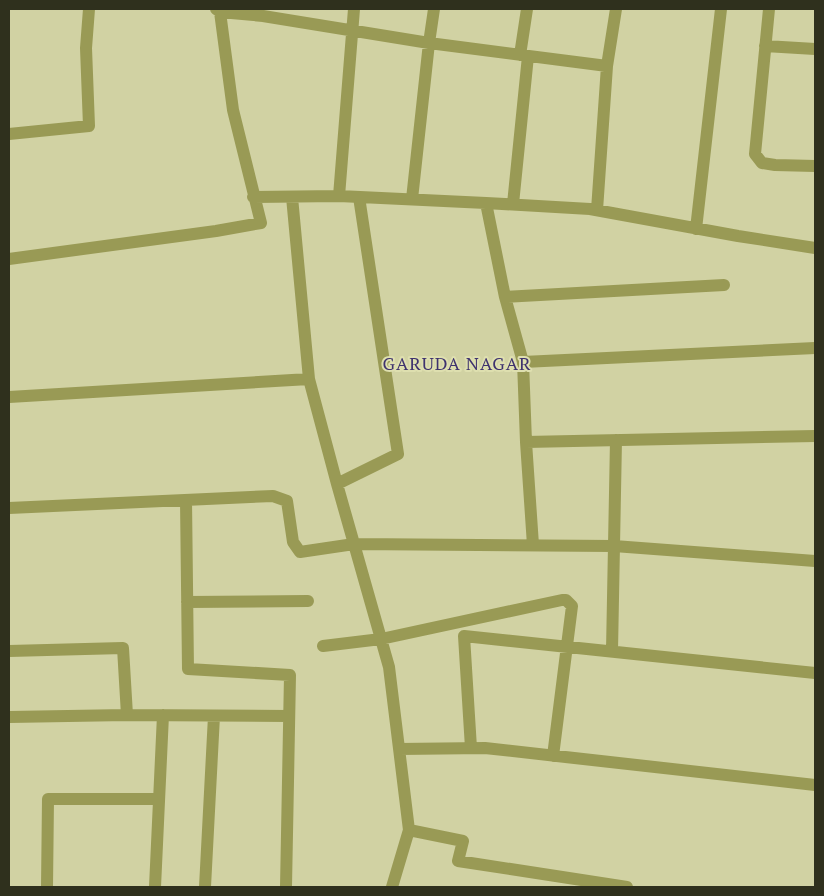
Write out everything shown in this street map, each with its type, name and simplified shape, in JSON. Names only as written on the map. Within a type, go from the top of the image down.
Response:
[{"type":"street","points":[[9,134],[89,126],[86,48],[89,9]]},
{"type":"street","points":[[340,196],[354,9]]},
{"type":"street","points":[[412,199],[434,9]]},
{"type":"street","points":[[513,204],[527,9]]},
{"type":"street","points":[[597,210],[607,66],[616,9]]},
{"type":"street","points":[[696,229],[721,9]]},
{"type":"street","points":[[769,9],[756,154],[762,163],[815,166]]},
{"type":"street","points":[[9,258],[216,231],[261,223],[233,110],[218,10],[264,13],[352,31],[429,43],[607,66]]},
{"type":"street","points":[[765,46],[815,49]]},
{"type":"street","points":[[292,196],[309,379],[389,667],[409,830],[392,887]]},
{"type":"street","points":[[254,197],[340,196],[575,207],[815,248]]},
{"type":"street","points":[[337,484],[398,454],[359,197]]},
{"type":"street","points":[[486,203],[506,297],[523,362],[533,545]]},
{"type":"street","points":[[506,297],[724,285]]},
{"type":"street","points":[[523,362],[815,348]]},
{"type":"street","points":[[9,397],[309,379]]},
{"type":"street","points":[[526,442],[815,436]]},
{"type":"street","points":[[612,651],[616,440]]},
{"type":"street","points":[[9,508],[273,496],[287,501],[293,542],[300,552],[354,544],[614,546],[815,560]]},
{"type":"street","points":[[186,500],[188,669],[290,675],[286,887]]},
{"type":"street","points":[[323,646],[381,639],[562,600],[569,602],[572,606],[553,756]]},
{"type":"street","points":[[187,602],[308,601]]},
{"type":"street","points":[[471,748],[464,636],[815,673]]},
{"type":"street","points":[[9,651],[123,648],[127,715]]},
{"type":"street","points":[[9,717],[127,715],[289,716]]},
{"type":"street","points":[[155,887],[163,715]]},
{"type":"street","points":[[205,887],[214,716]]},
{"type":"street","points":[[399,749],[485,748],[815,785]]},
{"type":"street","points":[[47,887],[48,799],[159,799]]},
{"type":"street","points":[[409,830],[463,841],[458,861],[627,887]]},
{"type":"district","name":"GARUDA NAGAR","points":[[457,363]]}]
